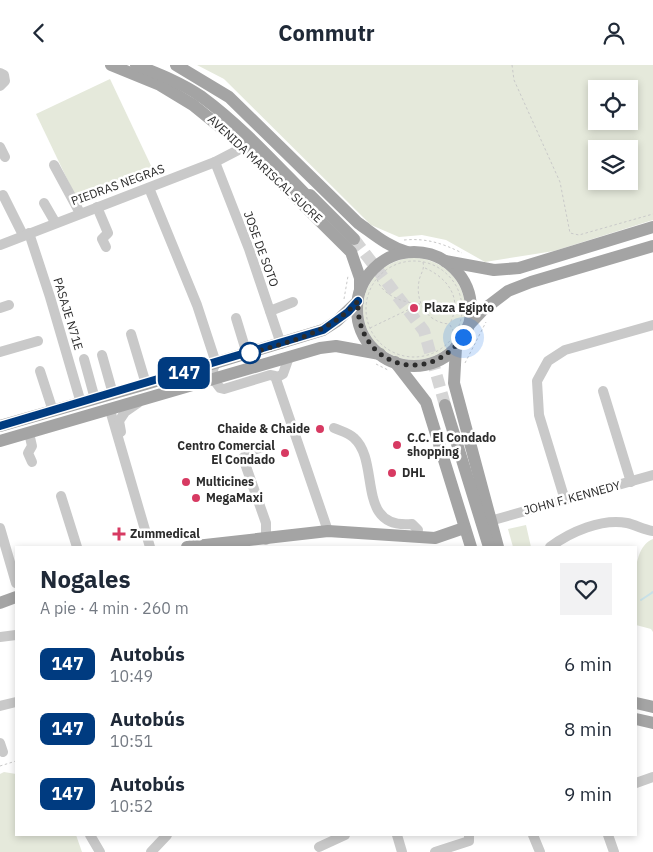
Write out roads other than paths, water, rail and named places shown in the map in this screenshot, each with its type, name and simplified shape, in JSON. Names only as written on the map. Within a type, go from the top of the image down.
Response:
[{"type":"main road","name":"AVENIDA MARISCAL SUCRE","points":[[111,65],[160,85],[193,105],[244,147],[351,252],[360,278],[359,295]]},
{"type":"main road","name":"AVENIDA MARISCAL SUCRE","points":[[136,65],[187,88],[231,121],[353,241],[222,107],[199,90],[152,65]]},
{"type":"main road","name":"AVENIDA MARISCAL SUCRE","points":[[176,65],[207,81],[229,97],[358,223],[377,239],[392,247],[408,252]]},
{"type":"main road","points":[[0,424],[113,394],[323,330],[348,312],[371,271],[392,256],[408,252],[432,255],[443,260],[479,269],[519,268],[653,227]]},
{"type":"main road","points":[[393,367],[434,362],[456,347],[468,326],[483,310],[508,291],[531,282],[653,246]]},
{"type":"main road","points":[[443,260],[457,273],[467,289],[470,314],[468,326]]},
{"type":"main road","points":[[359,295],[357,313],[364,336],[376,358]]},
{"type":"main road","points":[[1,441],[329,346],[376,358],[393,367],[426,402],[464,528],[472,546]]},
{"type":"main road","points":[[456,347],[454,383],[498,546]]},
{"type":"main road","points":[[481,546],[444,406],[489,546]]},
{"type":"main road","points":[[198,546],[328,531],[418,533],[435,538],[464,528]]},
{"type":"main road","points":[[0,603],[15,597]]},
{"type":"main road","points":[[637,703],[653,707]]},
{"type":"main road","points":[[637,719],[653,723]]},
{"type":"street","points":[[0,73],[4,75],[2,85]]},
{"type":"street","points":[[0,147],[5,157]]},
{"type":"street","name":"PIEDRAS NEGRAS","points":[[0,245],[55,222],[215,162],[244,147]]},
{"type":"street","name":"JOSE DE SOTO","points":[[215,162],[281,344]]},
{"type":"street","points":[[54,165],[80,213]]},
{"type":"street","points":[[149,188],[181,263],[216,363],[213,369],[214,380],[222,389],[270,375],[276,379],[318,515],[328,531]]},
{"type":"street","name":"PASAJE N71E","points":[[3,195],[26,234],[50,297],[81,403]]},
{"type":"street","points":[[44,203],[55,222]]},
{"type":"street","points":[[97,207],[108,233],[102,239],[106,247]]},
{"type":"street","points":[[270,311],[293,302]]},
{"type":"street","points":[[236,318],[247,354]]},
{"type":"street","points":[[565,500],[540,415],[537,381],[548,361],[565,350],[653,325]]},
{"type":"street","points":[[131,334],[146,384]]},
{"type":"street","points":[[0,352],[38,341]]},
{"type":"street","points":[[102,355],[113,394]]},
{"type":"street","points":[[276,379],[284,374],[289,357]]},
{"type":"street","points":[[84,359],[95,399]]},
{"type":"street","points":[[40,371],[53,411]]},
{"type":"street","points":[[603,391],[631,482]]},
{"type":"street","points":[[122,451],[124,443],[118,421],[125,412],[139,402]]},
{"type":"street","points":[[110,410],[150,546]]},
{"type":"street","points":[[0,424],[1,441]]},
{"type":"street","points":[[334,428],[356,439],[364,458],[375,502],[385,520],[395,525],[412,525],[418,533]]},
{"type":"street","points":[[29,433],[32,446],[28,453],[32,462]]},
{"type":"street","points":[[263,447],[250,451],[243,458],[266,523],[266,539]]},
{"type":"street","name":"JOHN F. KENNEDY","points":[[490,521],[653,475]]},
{"type":"street","points":[[61,495],[77,546]]},
{"type":"street","points":[[314,533],[318,526],[318,515]]},
{"type":"street","points":[[552,546],[581,531],[614,523],[626,523],[653,531]]},
{"type":"street","points":[[0,528],[15,580]]},
{"type":"street","points":[[0,637],[15,635]]},
{"type":"street","points":[[0,706],[15,702]]},
{"type":"street","points":[[637,783],[653,777]]},
{"type":"street","points":[[91,836],[100,852]]},
{"type":"street","points":[[151,852],[166,836]]},
{"type":"street","points":[[317,849],[324,836]]},
{"type":"street","points":[[317,849],[343,836]]},
{"type":"street","points":[[397,836],[402,852]]},
{"type":"street","points":[[533,836],[540,852]]},
{"type":"street","points":[[608,836],[614,852]]},
{"type":"street","points":[[435,852],[469,838]]},
{"type":"waterway","points":[[641,600],[653,592]]},
{"type":"tunnel","points":[[354,239],[424,331],[445,405]]},
{"type":"place","name":"Plaza Egipto","points":[[414,308]]},
{"type":"place","name":"Chaide & Chaide","points":[[320,429]]},
{"type":"place","name":"C.C. El Condado shopping","points":[[397,445]]},
{"type":"place","name":"Centro Comercial El Condado","points":[[285,453]]},
{"type":"place","name":"DHL","points":[[392,473]]},
{"type":"place","name":"Multicines","points":[[186,482]]},
{"type":"place","name":"MegaMaxi","points":[[196,498]]},
{"type":"place","name":"Zummedical","points":[[119,534]]}]
